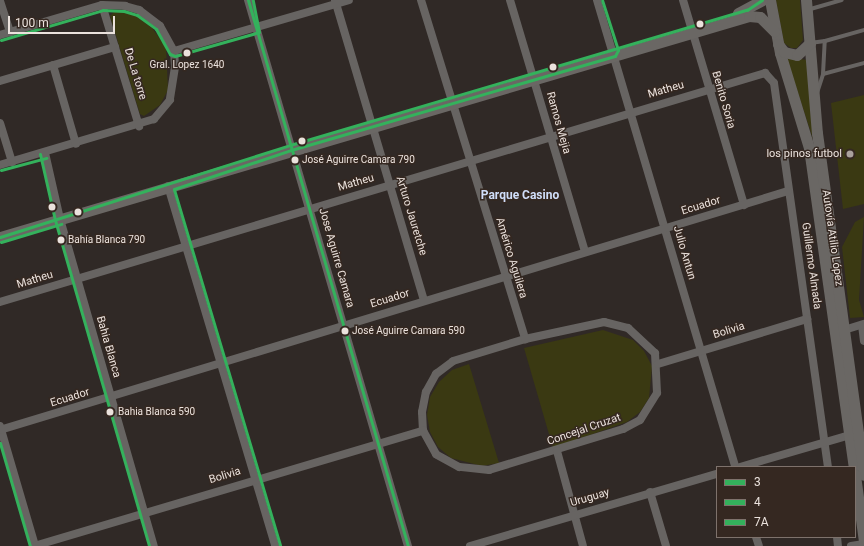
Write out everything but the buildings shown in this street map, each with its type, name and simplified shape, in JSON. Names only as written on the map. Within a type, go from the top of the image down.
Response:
[{"type":"main road","points":[[0,237],[291,148],[533,78],[692,29],[762,0]]},
{"type":"main road","name":"Autovía Atilio López","points":[[770,0],[777,44],[808,140],[850,435],[860,472]]},
{"type":"main road","name":"Autovía Atilio López","points":[[807,5],[814,103],[844,330],[860,472],[864,543]]},
{"type":"main road","points":[[692,29],[755,16],[765,20],[774,30]]},
{"type":"main road","points":[[777,44],[792,55],[802,54],[810,43]]},
{"type":"street","points":[[0,0],[10,32]]},
{"type":"street","name":"Jose Aguirre Camara","points":[[248,0],[408,546]]},
{"type":"street","points":[[174,52],[256,28],[335,2],[349,0]]},
{"type":"street","name":"Américo Aguilera","points":[[421,0],[504,276],[525,339]]},
{"type":"street","name":"Ramos Mejia","points":[[510,0],[549,135],[586,252]]},
{"type":"street","name":"Julio Antun","points":[[597,0],[666,228],[735,466]]},
{"type":"street","name":"Benito Soria","points":[[683,0],[708,90],[744,205]]},
{"type":"street","name":"Arturo Jauretche","points":[[335,2],[424,300]]},
{"type":"street","points":[[0,35],[102,5],[125,6],[148,16],[160,26],[174,52],[174,84],[170,100],[154,119],[139,126],[0,166]]},
{"type":"street","name":"De La torre","points":[[102,5],[139,126]]},
{"type":"street","points":[[0,81],[115,47]]},
{"type":"street","points":[[53,65],[76,144]]},
{"type":"street","name":"Matheu","points":[[0,302],[186,247],[549,135],[765,73]]},
{"type":"street","name":"Guillermo Almada","points":[[765,73],[774,83],[828,466]]},
{"type":"street","points":[[0,123],[12,162]]},
{"type":"street","name":"Bahia Blanca","points":[[45,154],[60,219],[154,546]]},
{"type":"street","points":[[168,186],[275,546]]},
{"type":"street","name":"Ecuador","points":[[0,429],[111,397],[424,300],[788,191]]},
{"type":"street","name":"Bolivia","points":[[658,364],[807,319]]},
{"type":"street","name":"Concejal Cruzat","points":[[604,322],[637,334],[655,353],[658,364],[657,393],[640,420],[623,429],[556,451],[474,471],[447,462],[436,454],[423,431],[426,392],[436,374],[453,361],[525,339],[604,322]]},
{"type":"street","points":[[844,330],[863,324],[864,340]]},
{"type":"street","points":[[0,429],[35,546]]},
{"type":"street","name":"Bolivia","points":[[35,546],[255,479],[423,431]]},
{"type":"street","points":[[743,466],[850,435]]},
{"type":"street","points":[[556,451],[583,546]]},
{"type":"street","name":"Uruguay","points":[[470,546],[493,543],[573,514],[716,474]]},
{"type":"street","points":[[650,492],[666,546]]},
{"type":"street","points":[[851,546],[864,543]]},
{"type":"lane","points":[[807,5],[842,0]]},
{"type":"lane","points":[[810,43],[825,41],[864,30]]},
{"type":"lane","points":[[814,103],[823,74],[825,41]]},
{"type":"lane","points":[[823,74],[864,63]]},
{"type":"shaded area","points":[[776,0],[800,0],[803,40],[797,48],[791,48],[784,43]]},
{"type":"shaded area","points":[[116,10],[132,13],[152,28],[166,47],[168,90],[160,105],[144,116],[140,114],[110,16]]},
{"type":"shaded area","points":[[786,57],[807,60],[813,139],[800,99]]},
{"type":"shaded area","name":"los pinos futbol","points":[[864,95],[864,204],[843,209],[831,103]]},
{"type":"shaded area","points":[[864,217],[859,300],[864,317],[850,318],[842,247],[855,222]]},
{"type":"shaded area","points":[[603,330],[633,340],[644,351],[652,366],[649,398],[640,412],[627,422],[553,448],[524,348]]},
{"type":"shaded area","points":[[469,364],[499,463],[482,466],[451,458],[438,447],[430,432],[427,415],[430,397],[439,382],[452,370]]},
{"type":"transit line","name":"3","points":[[248,0],[408,546]]},
{"type":"transit line","name":"4","points":[[1,40],[103,10],[124,11],[137,15],[156,29],[170,54],[175,56],[259,32],[253,0]]},
{"type":"transit line","name":"7A","points":[[280,545],[174,189],[291,150],[615,56],[618,50],[602,0]]},
{"type":"transit line","name":"3","points":[[0,237],[290,145],[747,10],[762,0]]},
{"type":"transit line","name":"4","points":[[40,154],[55,220],[149,546]]},
{"type":"transit line","name":"4","points":[[1,170],[46,158]]},
{"type":"transit line","name":"4","points":[[1,242],[61,224]]},
{"type":"transit line","name":"4","points":[[0,443],[30,546]]},
{"type":"place","name":"Gral. Lopez 1640","points":[[187,53]]},
{"type":"place","name":"los pinos futbol","points":[[850,154]]},
{"type":"place","name":"José Aguirre Camara 790","points":[[295,160]]},
{"type":"place","name":"Bahía Blanca 790","points":[[61,240]]},
{"type":"place","name":"José Aguirre Camara 590","points":[[345,331]]},
{"type":"place","name":"Bahia Blanca 590","points":[[110,412]]},
{"type":"district","name":"Parque Casino","points":[[520,196]]}]
